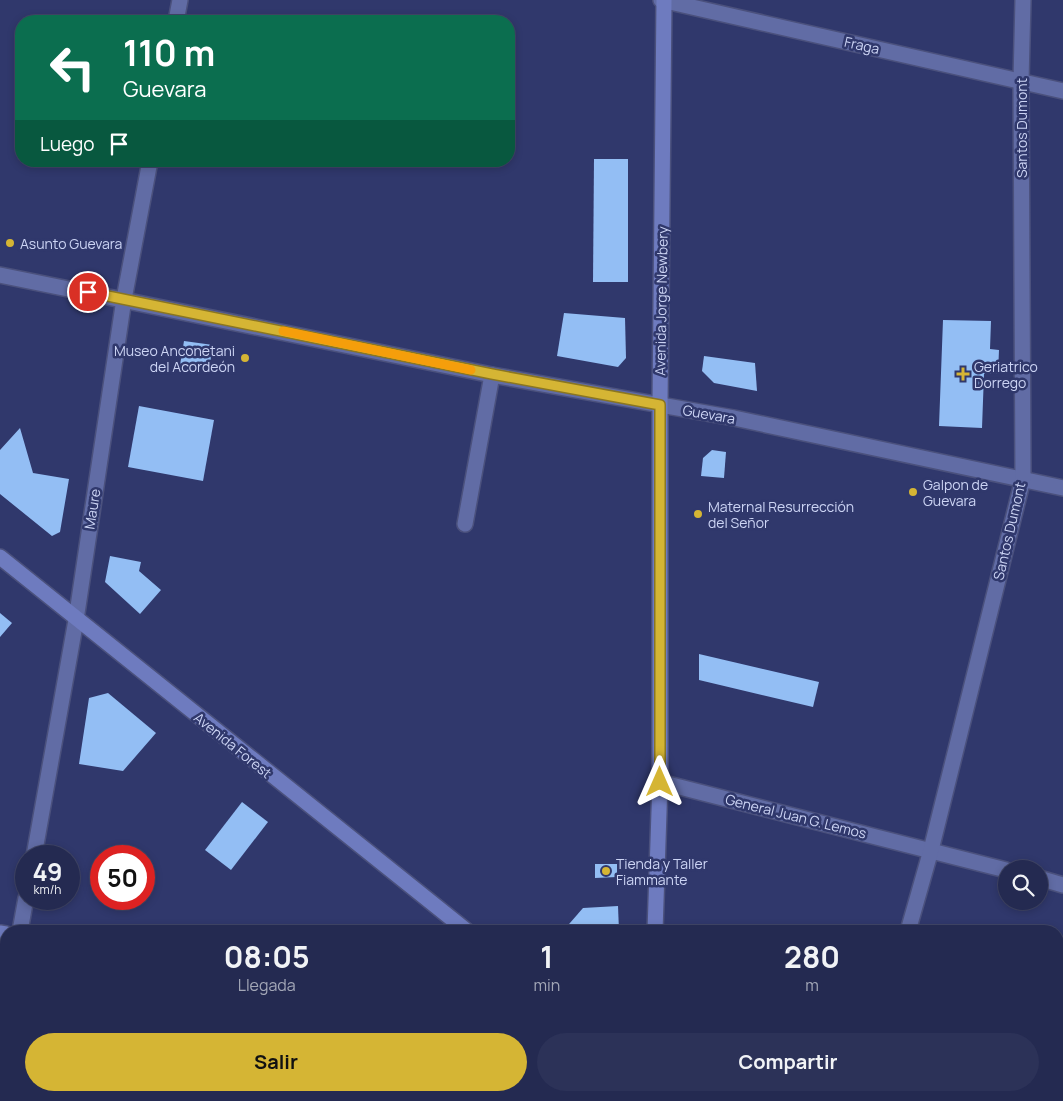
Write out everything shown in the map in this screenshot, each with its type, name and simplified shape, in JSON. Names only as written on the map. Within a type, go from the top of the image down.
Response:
[{"type":"main road","name":"Avenida Jorge Newbery","points":[[655,925],[660,782],[663,0]]},
{"type":"main road","name":"Avenida Forest","points":[[0,557],[76,620],[459,925]]},
{"type":"street","points":[[177,15],[180,0]]},
{"type":"street","name":"Fraga","points":[[663,0],[1063,91]]},
{"type":"street","name":"Santos Dumont","points":[[910,925],[931,850],[1023,479],[1021,81],[1023,0]]},
{"type":"street","name":"Maure","points":[[36,845],[76,620],[124,298],[149,167]]},
{"type":"street","name":"Guevara","points":[[0,275],[124,298],[492,374],[660,405],[1063,488]]},
{"type":"street","points":[[465,524],[492,374]]},
{"type":"street","name":"General Juan G. Lemos","points":[[660,782],[998,868]]},
{"type":"street","points":[[1048,881],[1063,885]]},
{"type":"street","points":[[21,925],[24,910]]},
{"type":"building","points":[[594,159],[628,159],[628,282],[593,282]]},
{"type":"building","points":[[564,313],[625,318],[626,358],[618,367],[557,356]]},
{"type":"building","name":"Geriatrico Dorrego","points":[[943,320],[991,321],[990,349],[999,350],[998,374],[984,374],[982,428],[939,426]]},
{"type":"building","points":[[184,341],[213,345],[209,369],[180,365]]},
{"type":"building","points":[[704,356],[755,363],[757,391],[714,383],[702,371]]},
{"type":"building","points":[[139,406],[214,420],[203,481],[128,467]]},
{"type":"building","points":[[20,428],[33,473],[69,479],[60,532],[52,536],[0,494],[0,450]]},
{"type":"building","points":[[712,450],[726,452],[724,478],[701,476],[703,458]]},
{"type":"building","points":[[110,556],[141,562],[139,571],[161,590],[140,614],[105,582]]},
{"type":"building","points":[[0,613],[12,623],[0,637]]},
{"type":"building","points":[[699,654],[819,682],[813,707],[699,680]]},
{"type":"building","points":[[108,693],[156,733],[123,771],[79,764],[89,698]]},
{"type":"building","points":[[242,802],[268,822],[231,870],[205,850]]},
{"type":"building","name":"Tienda y Taller Fiammante","points":[[595,864],[617,864],[617,877],[595,878]]},
{"type":"building","points":[[618,906],[619,925],[568,925],[583,908]]},
{"type":"slow traffic","points":[[283,331],[471,370]]},
{"type":"place","name":"Asunto Guevara","points":[[10,243]]},
{"type":"place","name":"Museo Anconetani del Acordeón","points":[[245,358]]},
{"type":"place","name":"Geriatrico Dorrego","points":[[963,374]]},
{"type":"place","name":"Galpon de Guevara","points":[[913,492]]},
{"type":"place","name":"Maternal Resurrección del Señor","points":[[698,514]]},
{"type":"place","name":"Tienda y Taller Fiammante","points":[[606,871]]},
{"type":"route","points":[[88,292],[492,374],[660,405],[660,782]]}]
